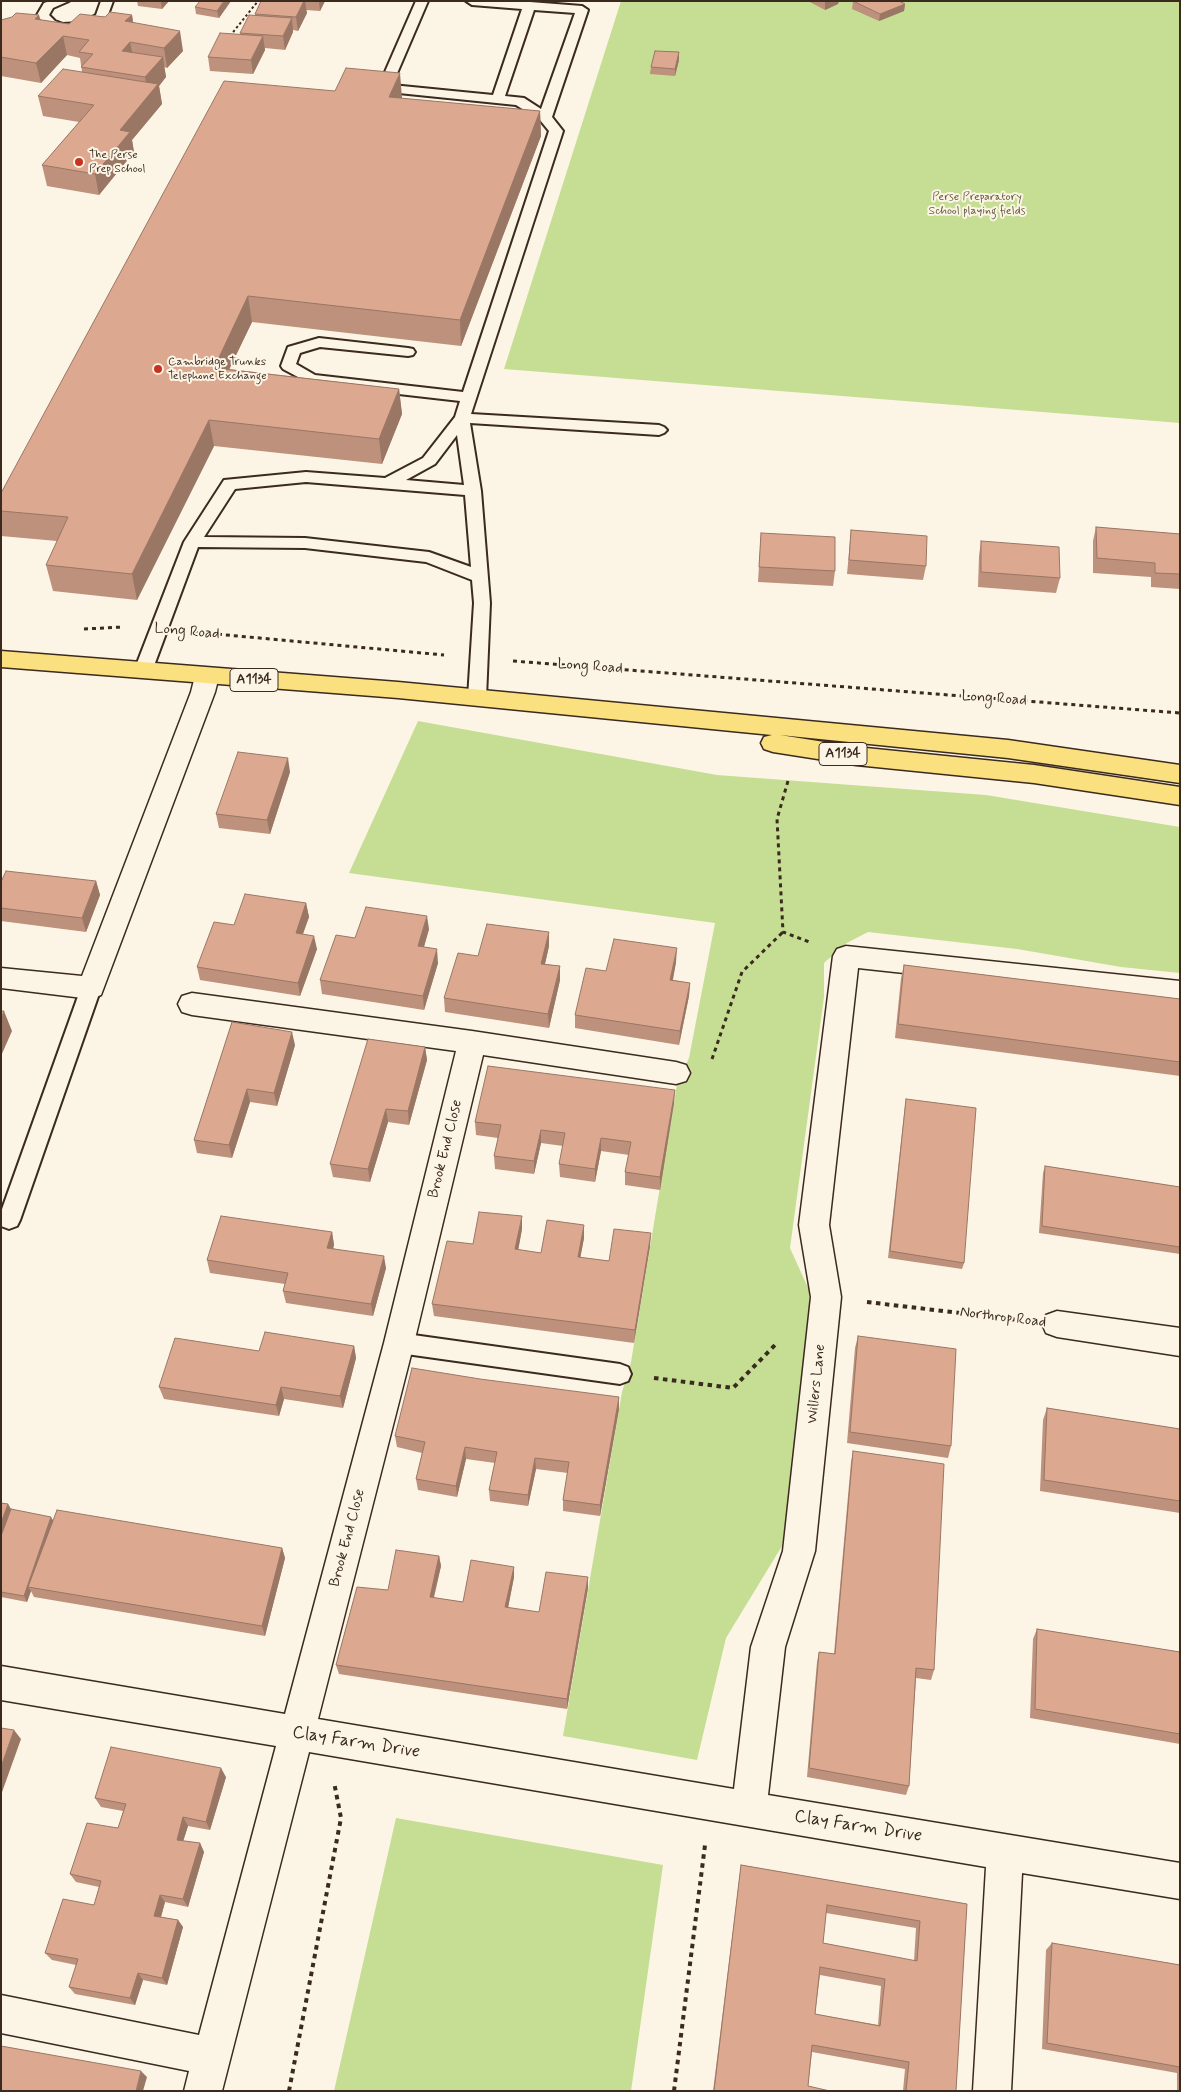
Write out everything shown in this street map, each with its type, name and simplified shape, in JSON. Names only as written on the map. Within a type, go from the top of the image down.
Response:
[{"type":"main road","name":"A1134","points":[[1,659],[508,700],[1008,749],[1180,774]]},
{"type":"main road","name":"A1134","points":[[508,700],[856,756],[1034,774],[1180,796]]},
{"type":"street","points":[[1,978],[91,988],[203,692],[207,676]]},
{"type":"street","points":[[846,956],[1180,992]]},
{"type":"street","name":"Willers Lane","points":[[749,1809],[768,1647],[799,1551],[826,1297],[814,1225],[846,956]]},
{"type":"street","points":[[192,1004],[472,1042],[676,1073]]},
{"type":"street","name":"Brook End Close","points":[[207,2074],[311,1735],[399,1343],[472,1042]]},
{"type":"street","name":"Northrop Road","points":[[1057,1324],[1180,1342]]},
{"type":"street","name":"Clay Farm Drive","points":[[1,1683],[1180,1881]]},
{"type":"street","points":[[992,2091],[1005,1852]]},
{"type":"street","points":[[1,2014],[207,2074]]},
{"type":"lane","points":[[64,1],[48,6],[39,16],[51,24],[62,28],[84,26],[102,17],[107,1]]},
{"type":"lane","points":[[388,482],[429,461],[462,418],[556,132],[545,117],[519,101],[384,88],[422,1]]},
{"type":"lane","points":[[472,1],[582,10],[545,117]]},
{"type":"lane","points":[[498,98],[529,6]]},
{"type":"lane","points":[[408,352],[319,342],[293,350],[288,366],[311,379],[469,397]]},
{"type":"lane","points":[[462,418],[659,430]]},
{"type":"lane","points":[[462,418],[473,490],[482,603],[477,698]]},
{"type":"lane","points":[[143,671],[192,542],[230,484],[306,476],[473,490]]},
{"type":"lane","points":[[192,542],[306,543],[429,557],[480,577]]},
{"type":"lane","points":[[8,1220],[91,988]]},
{"type":"lane","points":[[399,1343],[620,1374]]},
{"type":"path","points":[[229,37],[258,1]]},
{"type":"path","name":"Long Road","points":[[77,630],[125,626],[479,658],[1180,713]]},
{"type":"path","points":[[676,1073],[711,1063],[742,972],[783,932],[777,819],[789,777]]},
{"type":"path","points":[[783,932],[846,956]]},
{"type":"path","points":[[620,1374],[733,1388],[826,1297]]},
{"type":"path","name":"Northrop Road","points":[[826,1297],[1057,1324]]},
{"type":"path","points":[[289,2091],[341,1818],[311,1735]]},
{"type":"path","points":[[674,2091],[710,1802]]},
{"type":"green space","name":"Perse Preparatory School playing fields","points":[[621,1],[1180,1],[1180,423],[504,369]]},
{"type":"green space","points":[[418,721],[717,775],[986,795],[1180,827],[1180,973],[1121,967],[1017,949],[868,932],[845,944],[824,963],[824,997],[790,1248],[809,1290],[811,1321],[782,1546],[726,1638],[697,1760],[563,1736],[622,1392],[631,1362],[677,1084],[689,1058],[715,923],[349,873]]},
{"type":"green space","points":[[396,1818],[663,1865],[631,2091],[334,2091]]},
{"type":"building","points":[[200,1],[224,1],[217,11],[195,7]]},
{"type":"building","points":[[261,1],[304,1],[296,17],[255,14]]},
{"type":"building","points":[[853,1],[899,1],[905,4],[880,14]]},
{"type":"building","points":[[110,12],[132,15],[125,21],[180,31],[164,48],[130,42],[122,51],[163,57],[145,77],[81,67],[93,54],[79,52],[89,40],[63,36],[36,63],[1,57],[1,20],[12,17],[16,13],[39,15],[35,19],[69,24],[80,14],[105,17]]},
{"type":"building","points":[[249,15],[292,18],[283,36],[240,33]]},
{"type":"building","points":[[220,33],[263,36],[251,60],[208,57]]},
{"type":"building","points":[[655,51],[679,52],[675,69],[651,67]]},
{"type":"building","name":"Cambridge Trunks Telephone Exchange","points":[[346,68],[400,73],[389,97],[540,111],[460,320],[248,296],[214,368],[399,389],[379,439],[209,420],[132,574],[46,565],[68,517],[1,511],[1,493],[224,81],[335,91]]},
{"type":"building","points":[[63,69],[158,84],[120,130],[130,132],[95,174],[42,165],[94,105],[38,96]]},
{"type":"building","points":[[1096,527],[1180,534],[1180,574],[1155,573],[1155,563],[1097,558]]},
{"type":"building","points":[[851,530],[927,536],[926,566],[849,560]]},
{"type":"building","points":[[761,533],[835,537],[835,571],[759,567]]},
{"type":"building","points":[[981,541],[1059,547],[1060,578],[981,572]]},
{"type":"building","points":[[238,752],[288,758],[267,820],[216,814]]},
{"type":"building","points":[[6,871],[96,881],[82,918],[1,908],[1,882]]},
{"type":"building","points":[[245,894],[306,903],[296,933],[314,936],[298,983],[197,967],[214,922],[234,925]]},
{"type":"building","points":[[366,907],[427,916],[418,946],[437,949],[423,996],[320,980],[336,935],[355,938]]},
{"type":"building","points":[[487,924],[549,932],[541,964],[560,966],[548,1014],[444,998],[458,953],[478,956]]},
{"type":"building","points":[[614,939],[677,948],[670,980],[690,983],[680,1031],[575,1015],[586,968],[606,971]]},
{"type":"building","points":[[904,965],[1180,999],[1180,1062],[898,1024]]},
{"type":"building","points":[[232,1022],[292,1032],[274,1093],[247,1089],[229,1145],[194,1140]]},
{"type":"building","points":[[368,1039],[425,1047],[408,1111],[386,1109],[368,1169],[330,1164]]},
{"type":"building","points":[[488,1066],[675,1090],[660,1177],[625,1172],[631,1142],[601,1138],[595,1169],[559,1164],[565,1133],[541,1130],[534,1161],[494,1156],[501,1125],[475,1122]]},
{"type":"building","points":[[906,1099],[976,1108],[964,1263],[890,1251]]},
{"type":"building","points":[[1045,1166],[1180,1187],[1180,1247],[1042,1226]]},
{"type":"building","points":[[479,1212],[522,1216],[515,1249],[541,1253],[547,1220],[584,1225],[578,1257],[609,1261],[614,1229],[651,1233],[635,1330],[432,1304],[447,1241],[473,1244]]},
{"type":"building","points":[[221,1216],[332,1232],[327,1248],[384,1256],[371,1304],[283,1291],[288,1273],[207,1260]]},
{"type":"building","points":[[265,1332],[354,1346],[340,1396],[281,1387],[276,1405],[159,1387],[175,1338],[259,1351]]},
{"type":"building","points":[[858,1336],[956,1349],[951,1446],[850,1432]]},
{"type":"building","points":[[412,1368],[619,1397],[600,1505],[563,1500],[569,1462],[535,1458],[528,1495],[489,1490],[497,1452],[465,1447],[456,1486],[416,1479],[425,1442],[395,1436]]},
{"type":"building","points":[[1047,1408],[1180,1429],[1180,1501],[1044,1480]]},
{"type":"building","points":[[853,1451],[944,1464],[934,1670],[916,1668],[909,1786],[809,1768],[819,1652],[835,1654]]},
{"type":"building","points":[[1,1503],[8,1504],[1,1523]]},
{"type":"building","points":[[11,1509],[51,1517],[24,1596],[1,1592],[1,1536]]},
{"type":"building","points":[[57,1510],[282,1548],[262,1626],[28,1587]]},
{"type":"building","points":[[396,1550],[439,1556],[430,1597],[463,1602],[471,1560],[514,1567],[505,1607],[539,1612],[546,1572],[588,1577],[567,1699],[336,1665],[357,1587],[388,1590]]},
{"type":"building","points":[[1037,1629],[1180,1652],[1180,1734],[1035,1709]]},
{"type":"building","points":[[1,1728],[14,1730],[1,1767]]},
{"type":"building","points":[[111,1747],[221,1768],[206,1822],[183,1817],[177,1840],[200,1843],[183,1899],[160,1895],[154,1916],[178,1920],[162,1978],[138,1973],[130,1998],[69,1987],[78,1959],[45,1953],[63,1899],[94,1905],[101,1881],[70,1874],[87,1823],[118,1828],[126,1804],[95,1798]]},
{"type":"building","points":[[741,1865],[967,1904],[956,2091],[906,2091],[909,2062],[812,2045],[808,2086],[830,2091],[714,2091]],"holes":[[[827,1905],[920,1921],[917,1961],[823,1943]],[[820,1967],[885,1979],[880,2026],[815,2014]]]},
{"type":"building","points":[[1052,1943],[1180,1965],[1180,2067],[1047,2043]]},
{"type":"building","points":[[1,2046],[141,2071],[136,2091],[1,2091]]},
{"type":"place","name":"The Perse Prep School","points":[[79,162]]},
{"type":"place","name":"Cambridge Trunks Telephone Exchange","points":[[158,369]]}]
